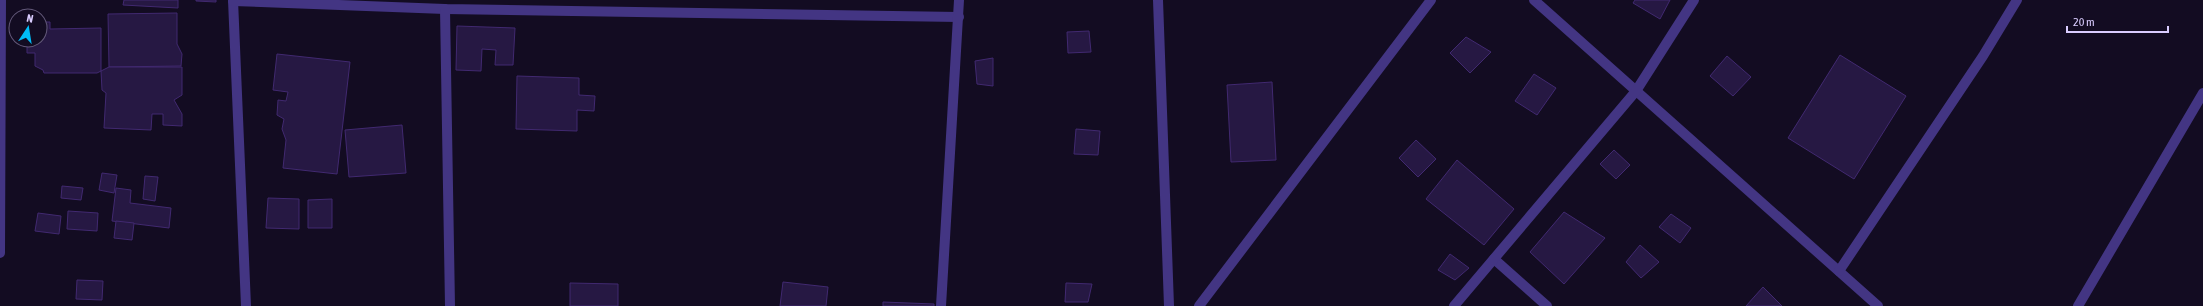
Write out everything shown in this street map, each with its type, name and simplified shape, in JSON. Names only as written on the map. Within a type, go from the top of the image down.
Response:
[{"type":"street","points":[[0,253],[2,0]]},
{"type":"street","points":[[941,306],[959,0]]},
{"type":"street","points":[[1158,0],[1169,306]]},
{"type":"street","points":[[1199,306],[1430,0]]},
{"type":"street","points":[[1534,0],[1878,306]]},
{"type":"street","points":[[1454,306],[1636,91],[1694,0]]},
{"type":"street","points":[[1839,271],[1983,56],[2017,0]]},
{"type":"street","points":[[246,306],[233,1],[444,9],[959,17]]},
{"type":"street","points":[[444,9],[450,306]]},
{"type":"street","points":[[2078,306],[2203,93]]},
{"type":"street","points":[[1494,259],[1547,306]]},
{"type":"building","points":[[124,0],[178,0],[178,8],[123,5]]},
{"type":"building","points":[[216,0],[216,2],[196,1]]},
{"type":"building","points":[[1635,0],[1670,0],[1660,19],[1633,3]]},
{"type":"building","points":[[177,13],[177,44],[182,54],[181,66],[109,67],[108,14]]},
{"type":"building","points":[[48,22],[50,22],[50,29],[101,28],[101,71],[97,73],[44,73],[43,70],[35,66],[35,53],[27,53],[27,48],[48,48]]},
{"type":"building","points":[[457,26],[515,28],[513,65],[495,65],[496,50],[482,49],[481,71],[456,70]]},
{"type":"building","points":[[1089,31],[1091,52],[1068,53],[1067,32]]},
{"type":"building","points":[[1466,37],[1491,52],[1470,73],[1450,53]]},
{"type":"building","points":[[277,54],[350,62],[337,174],[283,168],[286,140],[282,129],[284,119],[277,115],[278,100],[286,101],[288,92],[273,90]]},
{"type":"building","points":[[1840,55],[1906,96],[1854,179],[1788,138]]},
{"type":"building","points":[[1727,56],[1751,77],[1733,96],[1710,76]]},
{"type":"building","points":[[993,58],[993,86],[977,84],[975,61]]},
{"type":"building","points":[[109,67],[182,67],[182,95],[174,100],[182,114],[182,126],[163,125],[163,114],[152,114],[151,130],[104,128],[106,93],[102,90],[101,71]]},
{"type":"building","points":[[1534,74],[1556,88],[1537,115],[1515,101]]},
{"type":"building","points":[[517,76],[579,78],[579,95],[595,96],[594,111],[577,110],[577,131],[516,129]]},
{"type":"building","points":[[1272,82],[1276,160],[1231,162],[1227,85]]},
{"type":"building","points":[[402,125],[406,173],[349,177],[345,130]]},
{"type":"building","points":[[1076,129],[1100,131],[1098,155],[1074,154]]},
{"type":"building","points":[[1416,140],[1436,159],[1418,177],[1399,158]]},
{"type":"building","points":[[1614,150],[1630,165],[1616,179],[1600,164]]},
{"type":"building","points":[[1457,160],[1514,209],[1484,245],[1426,199]]},
{"type":"building","points":[[102,173],[117,175],[114,193],[99,190]]},
{"type":"building","points":[[145,176],[158,177],[155,201],[143,199]]},
{"type":"building","points":[[62,186],[83,188],[81,200],[61,198]]},
{"type":"building","points":[[116,188],[131,190],[130,203],[171,208],[169,228],[112,221]]},
{"type":"building","points":[[268,198],[299,199],[299,229],[266,228]]},
{"type":"building","points":[[332,199],[332,228],[308,228],[308,200]]},
{"type":"building","points":[[68,211],[98,213],[97,231],[67,229]]},
{"type":"building","points":[[1564,212],[1605,238],[1564,284],[1530,252]]},
{"type":"building","points":[[38,213],[61,216],[59,234],[35,231]]},
{"type":"building","points":[[1671,214],[1691,228],[1680,243],[1659,227]]},
{"type":"building","points":[[116,221],[134,223],[132,240],[114,238]]},
{"type":"building","points":[[1640,245],[1659,262],[1641,278],[1626,262]]},
{"type":"building","points":[[1450,254],[1469,268],[1455,280],[1438,270]]},
{"type":"building","points":[[77,280],[103,281],[102,300],[76,299]]},
{"type":"building","points":[[783,282],[828,287],[826,306],[780,306]]},
{"type":"building","points":[[570,283],[618,284],[618,306],[570,306]]},
{"type":"building","points":[[1066,283],[1092,284],[1088,302],[1065,302]]},
{"type":"building","points":[[1763,287],[1782,306],[1746,306]]},
{"type":"building","points":[[883,302],[934,304],[934,306],[883,306]]}]
